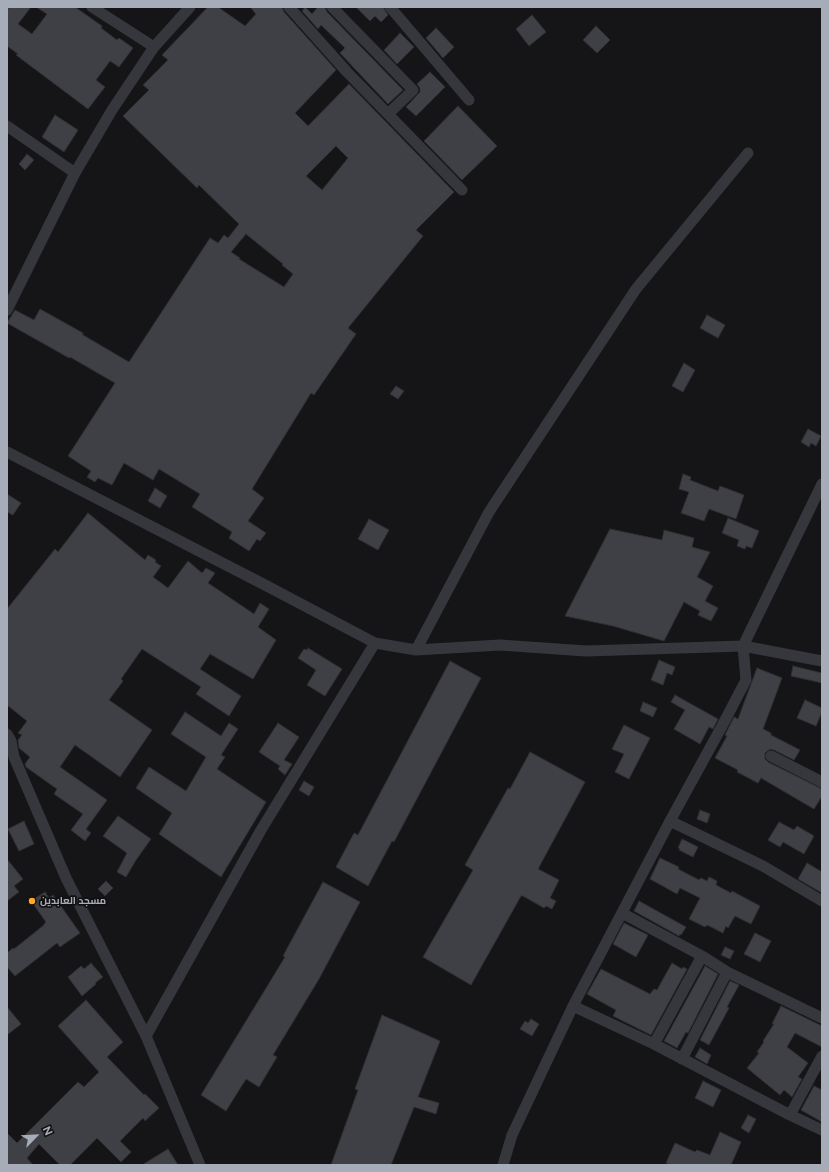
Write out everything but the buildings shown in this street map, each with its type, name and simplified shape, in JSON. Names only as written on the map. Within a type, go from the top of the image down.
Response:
[{"type":"street","points":[[92,7],[154,47]]},
{"type":"street","points":[[7,310],[75,173],[112,110],[154,47],[190,7]]},
{"type":"street","points":[[289,7],[346,72],[462,190]]},
{"type":"street","points":[[332,7],[413,90],[388,114]]},
{"type":"street","points":[[390,7],[469,100]]},
{"type":"street","points":[[7,126],[75,173]]},
{"type":"street","points":[[416,650],[489,512],[636,289],[748,153]]},
{"type":"street","points":[[7,452],[375,643],[416,650],[500,645],[586,651],[743,646],[822,661]]},
{"type":"street","points":[[503,1165],[512,1135],[573,1006],[746,680],[743,646],[822,484]]},
{"type":"street","points":[[146,1036],[261,830],[375,643]]},
{"type":"street","points":[[7,734],[11,741],[14,757],[66,878],[146,1036],[200,1165]]},
{"type":"street","points":[[771,756],[822,782]]},
{"type":"street","points":[[670,821],[763,866],[822,902]]},
{"type":"street","points":[[622,913],[702,956],[728,972],[822,1018]]},
{"type":"street","points":[[654,1044],[702,956]]},
{"type":"street","points":[[682,1059],[728,972]]},
{"type":"street","points":[[573,1006],[654,1044],[790,1116],[822,1130]]},
{"type":"street","points":[[790,1116],[822,1056]]},
{"type":"place","name":"مسجد العابدين","points":[[32,901]]}]
